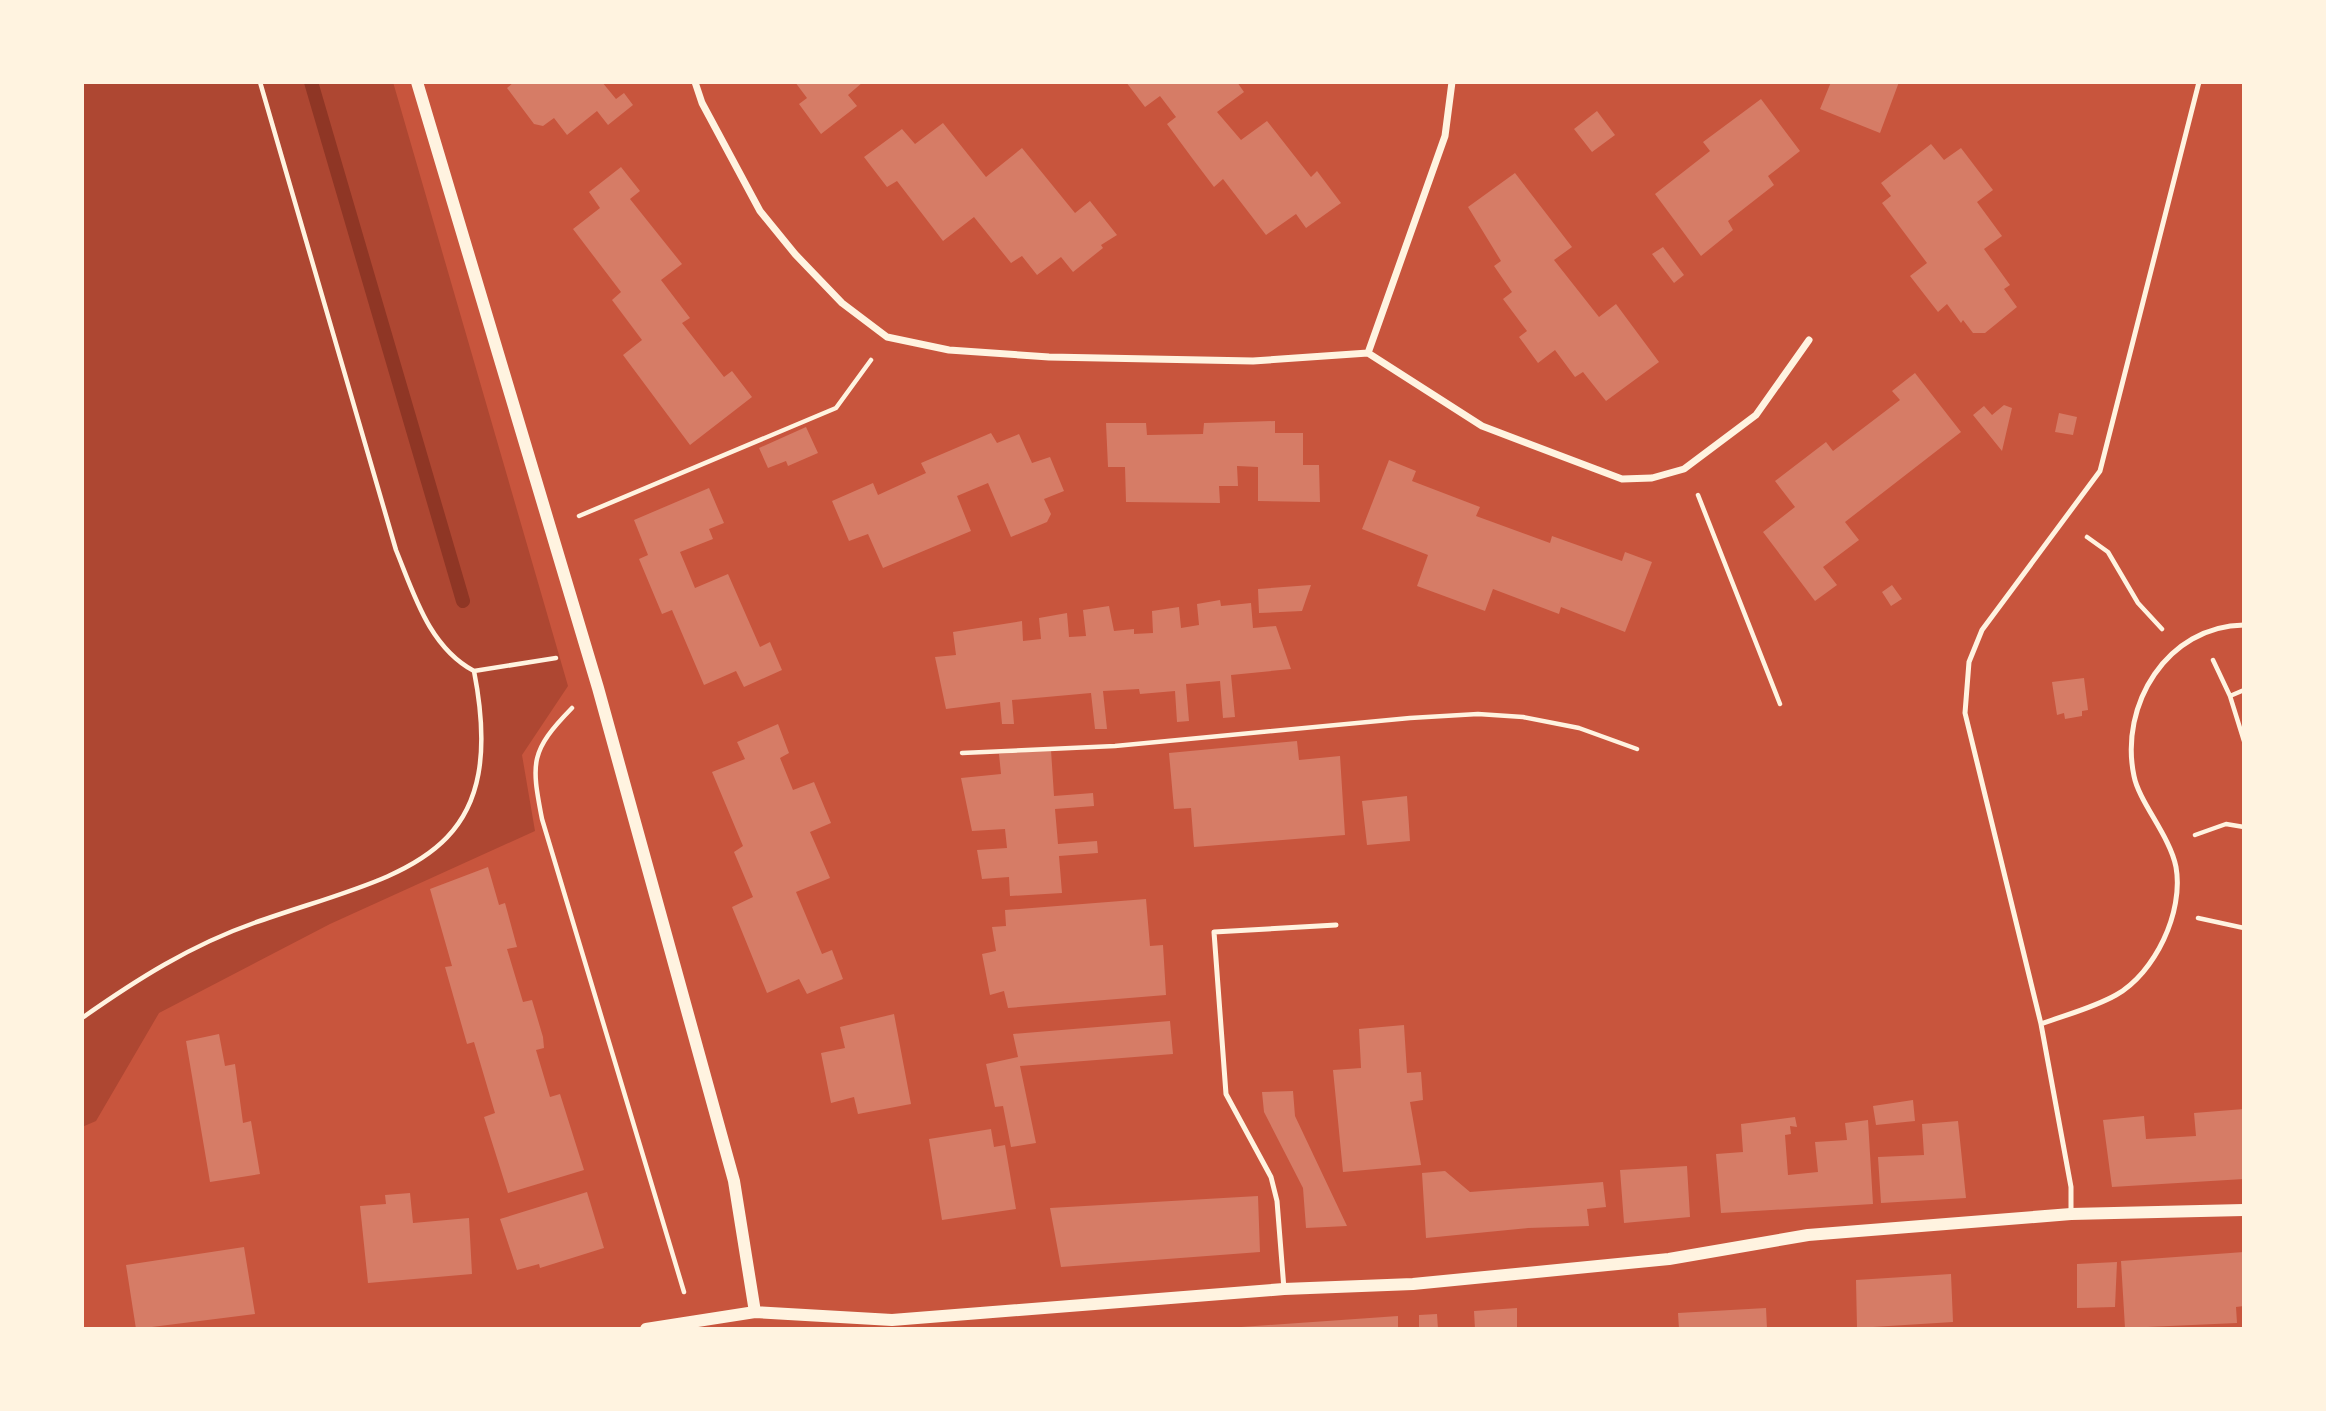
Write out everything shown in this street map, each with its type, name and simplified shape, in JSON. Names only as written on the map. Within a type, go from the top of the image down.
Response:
[{"type":"street","points":[[417,82],[598,688],[734,1181],[755,1311]]},
{"type":"street","points":[[695,82],[702,103],[760,211],[795,254],[842,303],[887,337],[949,351],[1049,357],[1253,360],[1368,354],[1482,426],[1622,479],[1652,478],[1684,470],[1756,415],[1809,340]]},
{"type":"street","points":[[1368,354],[1445,136],[1452,82]]},
{"type":"street","points":[[646,1329],[755,1311],[892,1320],[1283,1289],[1427,1282],[1669,1259],[1808,1235],[2071,1214],[2244,1210]]},
{"type":"lane","points":[[2071,1214],[2071,1187],[2041,1024],[1965,713],[1965,687],[1969,662],[1982,630],[2100,471],[2199,82]]},
{"type":"lane","points":[[2041,1024],[2117,995],[2157,958],[2173,912],[2176,869],[2134,778],[2131,738],[2144,688],[2166,658],[2199,636],[2230,625],[2244,625]]},
{"type":"lane","points":[[1283,1289],[1277,1201],[1270,1177],[1226,1094],[1214,932],[1336,925]]},
{"type":"path","points":[[260,82],[396,550],[427,623],[461,664],[474,671],[587,653]]},
{"type":"path","points":[[549,528],[836,408],[887,337]]},
{"type":"path","points":[[1684,470],[1703,504],[1780,704]]},
{"type":"path","points":[[2063,520],[2108,552],[2138,603],[2181,648]]},
{"type":"path","points":[[2199,636],[2230,696],[2244,741]]},
{"type":"path","points":[[82,1018],[132,983],[191,949],[253,923],[383,881],[421,861],[446,839],[463,817],[476,790],[480,735],[479,698],[474,671]]},
{"type":"path","points":[[598,688],[573,707],[552,729],[533,771],[550,845],[694,1321]]},
{"type":"path","points":[[2230,696],[2244,690]]},
{"type":"path","points":[[962,753],[1115,746],[1478,714],[1523,717],[1579,728],[1637,749]]},
{"type":"path","points":[[2167,845],[2226,824],[2244,827]]},
{"type":"path","points":[[2173,912],[2244,928]]},
{"type":"shaded area","points":[[82,82],[393,82],[568,686],[522,755],[535,831],[330,924],[159,1013],[96,1121],[82,1127]]},
{"type":"building","points":[[514,82],[602,82],[616,99],[624,93],[633,105],[608,125],[597,111],[567,135],[554,118],[543,126],[534,124],[507,88]]},
{"type":"building","points":[[795,82],[863,82],[848,95],[857,106],[821,134],[799,104],[807,98]]},
{"type":"building","points":[[1126,82],[1237,82],[1244,92],[1217,112],[1241,140],[1267,121],[1311,177],[1317,171],[1341,203],[1306,228],[1296,214],[1266,235],[1223,179],[1214,187],[1167,124],[1176,117],[1160,96],[1145,107]]},
{"type":"building","points":[[1831,82],[1899,82],[1880,133],[1820,109]]},
{"type":"building","points":[[1761,99],[1800,151],[1768,176],[1774,185],[1728,221],[1733,230],[1701,256],[1655,194],[1710,151],[1703,142]]},
{"type":"building","points":[[1597,111],[1615,135],[1592,152],[1574,129]]},
{"type":"building","points":[[943,123],[986,177],[1022,148],[1075,213],[1090,201],[1117,235],[1101,245],[1103,248],[1073,272],[1061,257],[1037,275],[1022,256],[1011,263],[974,217],[943,241],[897,181],[887,187],[864,157],[902,129],[915,144]]},
{"type":"building","points":[[1931,144],[1944,160],[1961,148],[1993,190],[1977,202],[2002,236],[1984,249],[2010,285],[2004,289],[2017,307],[1985,333],[1973,333],[1963,320],[1961,323],[1947,304],[1938,312],[1910,276],[1927,263],[1882,203],[1891,196],[1881,183]]},
{"type":"building","points":[[621,167],[640,191],[630,199],[682,264],[661,280],[690,318],[682,323],[724,377],[732,371],[752,397],[690,445],[623,355],[642,340],[612,300],[621,292],[573,229],[600,208],[589,192]]},
{"type":"building","points":[[1515,173],[1572,247],[1554,260],[1599,317],[1616,304],[1659,362],[1606,401],[1583,372],[1575,377],[1555,350],[1538,363],[1519,337],[1527,331],[1503,299],[1512,292],[1494,266],[1501,261],[1468,207]]},
{"type":"building","points":[[1663,247],[1684,275],[1674,283],[1652,254]]},
{"type":"building","points":[[1915,373],[1961,432],[1845,522],[1859,540],[1823,567],[1837,585],[1815,601],[1763,532],[1795,507],[1775,481],[1826,442],[1833,451],[1900,400],[1892,391]]},
{"type":"building","points":[[2004,405],[2012,408],[2002,451],[1973,415],[1984,406],[1992,415]]},
{"type":"building","points":[[2059,413],[2077,417],[2073,435],[2055,432]]},
{"type":"building","points":[[1275,421],[1275,433],[1303,433],[1303,465],[1319,465],[1320,502],[1258,501],[1258,467],[1237,466],[1238,486],[1219,486],[1220,503],[1126,502],[1125,467],[1108,467],[1106,423],[1146,423],[1147,435],[1203,434],[1204,423]]},
{"type":"building","points":[[806,427],[818,453],[788,466],[786,461],[768,468],[759,448]]},
{"type":"building","points":[[991,433],[997,443],[1019,434],[1032,463],[1050,457],[1064,491],[1044,499],[1051,514],[1047,522],[1011,537],[988,483],[957,496],[971,531],[883,568],[868,534],[849,541],[832,501],[873,483],[878,495],[926,473],[921,463]]},
{"type":"building","points":[[1389,460],[1416,471],[1412,481],[1480,507],[1476,516],[1550,543],[1552,536],[1622,561],[1625,552],[1652,562],[1625,632],[1561,607],[1559,614],[1493,589],[1485,611],[1417,586],[1428,555],[1362,529]]},
{"type":"building","points":[[709,488],[724,523],[709,529],[713,539],[680,552],[695,588],[728,574],[760,647],[770,642],[782,670],[744,687],[736,671],[704,685],[672,610],[662,614],[639,559],[648,555],[634,520]]},
{"type":"building","points":[[1311,585],[1302,611],[1259,613],[1258,589]]},
{"type":"building","points":[[1892,585],[1902,599],[1891,606],[1882,592]]},
{"type":"building","points":[[1220,600],[1221,606],[1251,603],[1253,628],[1276,626],[1291,669],[1231,675],[1235,717],[1223,718],[1220,681],[1186,684],[1189,721],[1177,722],[1175,691],[1140,694],[1139,689],[1103,691],[1107,729],[1095,729],[1091,693],[1012,700],[1014,724],[1002,724],[1000,702],[946,709],[935,657],[956,655],[953,632],[1022,621],[1023,641],[1041,639],[1039,618],[1067,613],[1069,637],[1086,636],[1083,610],[1109,606],[1114,631],[1134,629],[1134,634],[1153,633],[1152,611],[1179,607],[1181,628],[1199,625],[1197,604]]},
{"type":"building","points":[[2084,678],[2088,710],[2082,711],[2082,716],[2065,719],[2064,713],[2057,715],[2052,682]]},
{"type":"building","points":[[778,724],[789,753],[780,758],[793,790],[814,782],[831,823],[810,832],[830,878],[796,892],[822,954],[832,950],[843,979],[807,994],[799,979],[767,993],[732,907],[753,897],[734,852],[743,846],[712,772],[745,759],[737,742]]},
{"type":"building","points":[[1297,741],[1299,760],[1340,756],[1345,835],[1194,847],[1191,808],[1174,809],[1169,753]]},
{"type":"building","points":[[1051,750],[1054,796],[1093,793],[1094,806],[1055,809],[1058,844],[1097,841],[1098,853],[1059,856],[1062,893],[1010,896],[1009,877],[982,879],[977,850],[1007,848],[1005,829],[972,831],[961,778],[1001,774],[999,754]]},
{"type":"building","points":[[1407,796],[1410,841],[1367,845],[1362,801]]},
{"type":"building","points":[[488,867],[499,905],[505,903],[517,947],[507,949],[523,1002],[532,1000],[543,1037],[544,1048],[536,1050],[550,1097],[560,1094],[584,1170],[508,1193],[484,1117],[495,1113],[474,1042],[467,1044],[445,967],[452,966],[430,889]]},
{"type":"building","points":[[1146,899],[1150,946],[1163,945],[1166,995],[1008,1008],[1004,991],[990,995],[982,954],[996,951],[992,927],[1006,926],[1005,910]]},
{"type":"building","points":[[894,1014],[911,1104],[858,1114],[854,1097],[831,1103],[821,1053],[845,1048],[840,1027]]},
{"type":"building","points":[[1170,1021],[1173,1054],[1020,1066],[1036,1143],[1011,1147],[1003,1106],[995,1107],[986,1064],[1018,1057],[1013,1034]]},
{"type":"building","points":[[1404,1025],[1407,1073],[1421,1072],[1423,1100],[1410,1102],[1421,1165],[1343,1172],[1333,1070],[1361,1068],[1359,1029]]},
{"type":"building","points":[[219,1034],[225,1066],[235,1064],[243,1123],[251,1121],[260,1174],[210,1182],[186,1041]]},
{"type":"building","points":[[1293,1091],[1295,1116],[1347,1226],[1306,1228],[1303,1188],[1264,1112],[1262,1092]]},
{"type":"building","points":[[1913,1100],[1915,1121],[1876,1125],[1873,1106]]},
{"type":"building","points":[[2244,1109],[2244,1179],[2112,1187],[2103,1120],[2144,1116],[2146,1139],[2196,1136],[2194,1113]]},
{"type":"building","points":[[1795,1117],[1797,1127],[1790,1126],[1791,1134],[1785,1135],[1788,1175],[1818,1172],[1815,1142],[1847,1140],[1845,1123],[1868,1120],[1873,1204],[1721,1213],[1716,1154],[1743,1152],[1741,1124]]},
{"type":"building","points":[[1958,1121],[1966,1198],[1881,1203],[1878,1157],[1924,1155],[1922,1124]]},
{"type":"building","points":[[991,1129],[994,1147],[1005,1145],[1016,1209],[942,1220],[929,1139]]},
{"type":"building","points":[[1687,1166],[1690,1217],[1624,1223],[1620,1170]]},
{"type":"building","points":[[1445,1171],[1470,1192],[1603,1182],[1606,1207],[1587,1209],[1589,1226],[1528,1228],[1426,1238],[1422,1173]]},
{"type":"building","points":[[587,1192],[604,1248],[540,1268],[539,1264],[517,1270],[500,1219]]},
{"type":"building","points":[[410,1193],[413,1223],[469,1218],[472,1274],[368,1283],[360,1206],[386,1204],[385,1195]]},
{"type":"building","points":[[1258,1196],[1260,1252],[1061,1267],[1050,1208]]},
{"type":"building","points":[[244,1247],[255,1314],[136,1329],[126,1265]]},
{"type":"building","points":[[2244,1252],[2244,1306],[2236,1307],[2237,1323],[2125,1328],[2121,1261]]},
{"type":"building","points":[[2117,1262],[2115,1307],[2077,1308],[2077,1264]]},
{"type":"building","points":[[1951,1274],[1953,1322],[1857,1328],[1856,1280]]},
{"type":"building","points":[[1517,1308],[1517,1329],[1475,1329],[1474,1311]]},
{"type":"building","points":[[1766,1308],[1767,1329],[1679,1329],[1678,1313]]},
{"type":"building","points":[[1437,1314],[1438,1329],[1419,1329],[1419,1315]]},
{"type":"building","points":[[1398,1316],[1398,1329],[1241,1329],[1241,1327]]},
{"type":"waterway","points":[[311,82],[463,601]]}]
